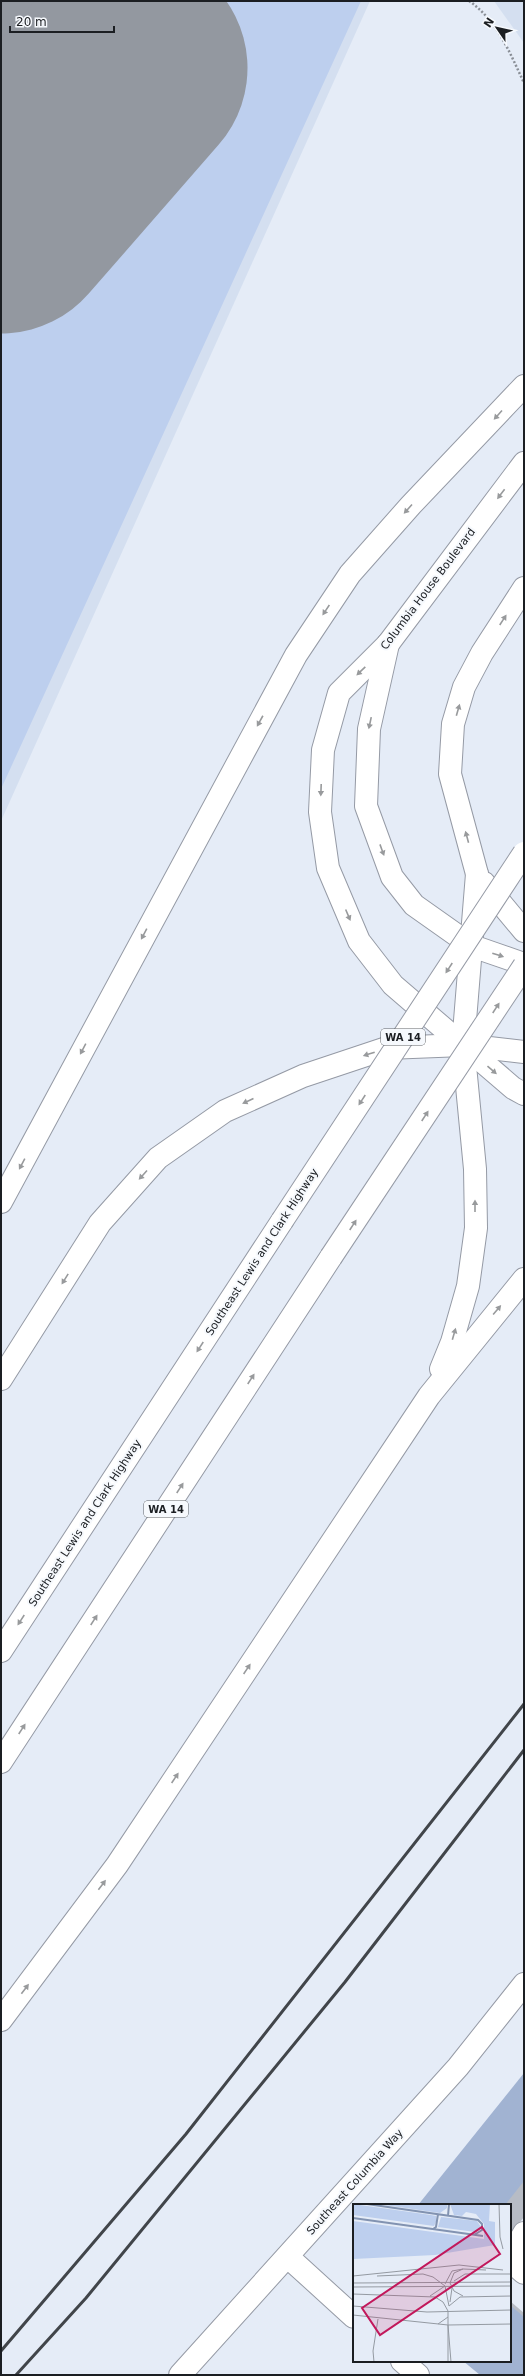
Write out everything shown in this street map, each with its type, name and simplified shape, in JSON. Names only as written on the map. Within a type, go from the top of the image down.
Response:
[{"type":"main road","points":[[1,1202],[296,655],[350,574],[411,505],[524,386]]},
{"type":"main road","name":"Columbia House Boulevard","points":[[524,463],[388,644],[339,692],[323,750],[320,812],[328,868],[359,941],[364,948],[393,985],[513,1088],[524,1094]]},
{"type":"main road","points":[[429,1396],[452,1342],[466,1293],[476,1228],[475,1169],[463,1045],[472,946],[476,874],[450,774],[454,724],[464,687],[475,666],[524,588]]},
{"type":"main road","points":[[388,644],[369,729],[366,806],[392,877],[414,905],[472,946],[524,965]]},
{"type":"main road","name":"Southeast Lewis and Clark Highway","points":[[1,1651],[524,853]]},
{"type":"main road","points":[[476,874],[524,931]]},
{"type":"main road","name":"WA 14","points":[[1,1762],[524,965]]},
{"type":"main road","points":[[1,1379],[100,1223],[158,1158],[225,1111],[303,1076],[386,1048],[463,1045],[524,1052]]},
{"type":"main road","points":[[1,2020],[117,1865],[429,1396],[524,1279]]},
{"type":"main road","name":"Southeast Columbia Way","points":[[180,2375],[458,2067],[524,1984]]},
{"type":"main road","points":[[524,2233],[511,2255],[516,2266],[524,2273]]},
{"type":"main road","points":[[288,2256],[353,2316]]},
{"type":"main road","points":[[403,2362],[418,2375]]},
{"type":"path","points":[[469,1],[481,9],[502,39],[524,83]]},
{"type":"shaded area","points":[[1,1],[370,1],[1,821]]},
{"type":"shaded area","points":[[61,1],[361,1],[1,789],[1,289],[183,88],[94,16],[88,22]]},
{"type":"shaded area","points":[[494,1],[524,1],[524,43]]},
{"type":"shaded area","points":[[1,23],[7,31],[17,57],[18,82],[11,136],[1,146]]},
{"type":"building","points":[[524,2073],[524,2181],[506,2204],[419,2204]]},
{"type":"building","points":[[511,2306],[524,2317],[524,2375],[480,2375],[464,2362],[511,2362]]},
{"type":"taxiway","points":[[17,1],[38,21],[52,41],[60,62],[63,83],[62,105],[57,127],[49,151],[38,176]]},
{"type":"runway","points":[[1,217],[131,68]]},
{"type":"railway","points":[[1,2351],[186,2134],[524,1704]]},
{"type":"railway","points":[[16,2375],[86,2298],[345,1982],[524,1750]]}]
